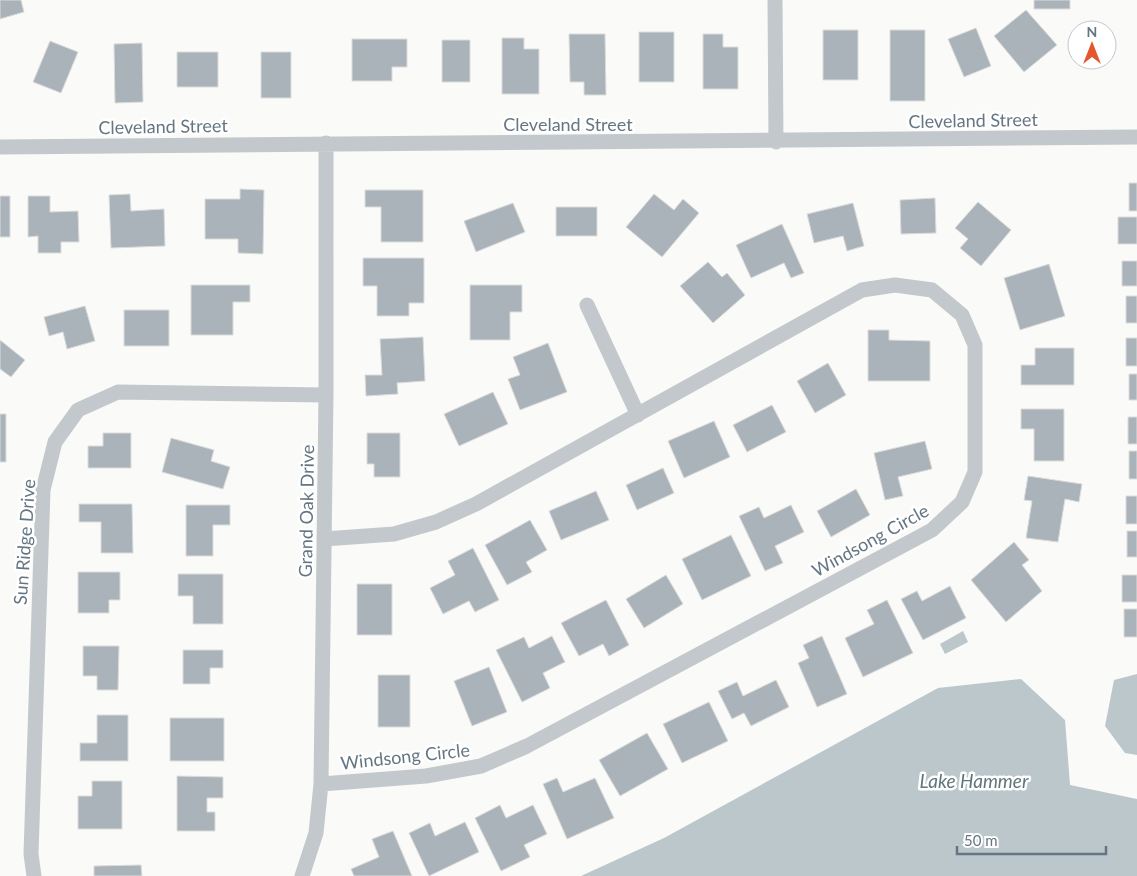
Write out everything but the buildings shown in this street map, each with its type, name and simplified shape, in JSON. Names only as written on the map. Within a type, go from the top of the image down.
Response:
[{"type":"street","points":[[775,0],[776,142]]},
{"type":"street","name":"Cleveland Street","points":[[0,147],[326,143],[776,142],[1137,137]]},
{"type":"street","name":"Grand Oak Drive","points":[[302,876],[316,833],[321,784],[326,395],[326,143]]},
{"type":"street","name":"Windsong Circle","points":[[321,784],[426,776],[481,766],[526,746],[932,530],[962,502],[975,472],[975,345],[962,315],[932,290],[895,285],[862,290],[476,504],[436,522],[394,534],[324,539]]},
{"type":"street","points":[[587,305],[638,415]]},
{"type":"street","name":"Sun Ridge Drive","points":[[34,876],[30,854],[43,490],[55,442],[78,410],[118,392],[326,395]]},
{"type":"water","points":[[963,631],[968,642],[945,654],[940,644]]},
{"type":"water","points":[[1137,674],[1137,755],[1125,753],[1105,726],[1114,680]]},
{"type":"water","name":"Lake Hammer","points":[[1021,679],[1065,720],[1070,785],[1137,799],[1137,876],[581,876],[664,838],[938,688]]}]
